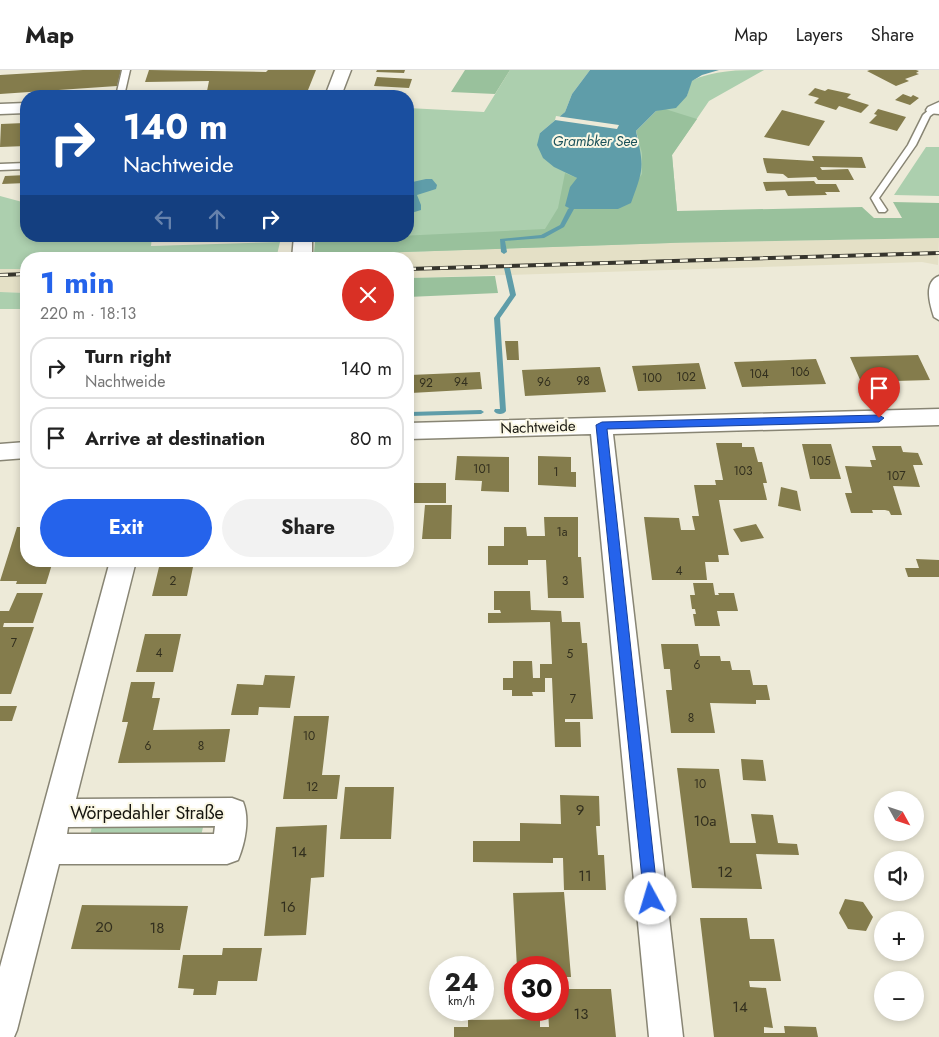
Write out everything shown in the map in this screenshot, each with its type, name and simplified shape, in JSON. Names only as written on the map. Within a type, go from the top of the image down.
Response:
[{"type":"street","points":[[335,90],[343,70]]},
{"type":"street","points":[[0,109],[20,108]]},
{"type":"street","name":"Nachtweide","points":[[414,431],[939,417]]},
{"type":"street","points":[[602,425],[666,1037]]},
{"type":"street","points":[[0,452],[20,450]]},
{"type":"street","name":"Wörpedahler Straße","points":[[0,1030],[121,567]]},
{"type":"street","name":"Wörpedahler Straße","points":[[48,849],[227,849],[232,812],[58,813]]},
{"type":"lane","points":[[121,90],[126,70]]},
{"type":"lane","points":[[882,210],[875,198],[912,146],[927,115],[937,108]]},
{"type":"lane","points":[[0,167],[20,166]]},
{"type":"lane","points":[[939,279],[934,286],[933,297],[939,317]]},
{"type":"shaded area","points":[[939,238],[938,265],[922,262],[414,278],[414,252],[403,252],[670,243]]},
{"type":"shaded area","points":[[0,269],[20,269],[20,293],[0,292]]},
{"type":"green space","points":[[465,70],[510,70],[495,94],[451,92]]},
{"type":"green space","points":[[510,70],[590,70],[572,94],[565,112],[540,133],[577,178],[571,209],[599,210],[656,111],[687,96],[691,81],[717,73],[764,70],[709,101],[672,155],[677,211],[670,243],[403,252],[314,252],[315,242],[414,242],[414,108],[484,112]]},
{"type":"green space","points":[[665,109],[697,119],[672,155],[677,211],[862,207],[874,218],[902,218],[893,202],[939,203],[939,238],[670,243],[403,252],[314,252],[315,242],[414,242],[414,235],[545,229],[558,208],[565,173],[577,178],[571,209],[618,209],[642,174],[642,153],[636,131],[656,111]]},
{"type":"green space","points":[[926,147],[939,147],[939,196],[894,195]]},
{"type":"green space","points":[[0,196],[20,201],[20,242],[151,242],[151,246],[280,242],[278,252],[20,252],[20,269],[0,269]]},
{"type":"green space","points":[[495,276],[498,293],[414,297],[414,278]]},
{"type":"green space","points":[[0,292],[20,293],[20,309],[0,309]]},
{"type":"green space","points":[[93,822],[204,823],[201,836],[90,835]]},
{"type":"water","name":"Grambker See","points":[[590,70],[719,70],[702,75],[692,81],[687,96],[676,108],[656,111],[636,131],[641,160],[640,174],[631,203],[618,209],[571,209],[565,206],[570,187],[577,178],[554,167],[543,158],[537,145],[540,133],[565,112],[572,94]]},
{"type":"water","points":[[432,179],[437,185],[436,189],[417,195],[421,210],[414,212],[414,182]]},
{"type":"pier","points":[[556,116],[619,125],[617,129],[555,120]]},
{"type":"building","points":[[83,70],[121,70],[117,86],[58,90],[20,90],[20,93],[0,94],[0,75]]},
{"type":"building","points":[[149,70],[266,72],[268,70],[316,70],[308,90],[207,90],[209,81],[145,82]]},
{"type":"building","points":[[377,70],[405,70],[404,73],[376,72]]},
{"type":"building","points":[[916,70],[919,71],[916,73],[919,74],[905,79],[909,81],[896,86],[867,71]]},
{"type":"building","points":[[377,77],[412,79],[409,88],[374,86]]},
{"type":"building","points":[[815,88],[851,94],[847,98],[869,105],[861,113],[839,106],[836,110],[814,103],[819,98],[808,95]]},
{"type":"building","points":[[903,94],[919,98],[910,105],[895,100]]},
{"type":"building","points":[[878,109],[906,117],[897,131],[869,123],[877,115],[874,114]]},
{"type":"building","points":[[782,110],[825,121],[809,146],[764,137]]},
{"type":"building","points":[[20,123],[20,146],[0,147],[1,124]]},
{"type":"building","points":[[812,156],[862,157],[866,168],[820,167],[822,170],[848,169],[854,180],[818,180],[816,177],[788,178],[783,174],[767,173],[763,158],[814,161]]},
{"type":"building","points":[[20,175],[20,183],[2,184],[5,176]]},
{"type":"building","points":[[814,181],[816,184],[836,184],[840,192],[825,192],[827,195],[788,196],[785,190],[766,191],[763,182]]},
{"type":"building","points":[[505,341],[518,341],[519,360],[507,360]]},
{"type":"building","points":[[918,355],[930,380],[861,382],[850,357]]},
{"type":"building","points":[[816,359],[826,384],[742,387],[734,362]]},
{"type":"building","points":[[699,363],[706,389],[638,391],[632,366]]},
{"type":"building","points":[[600,367],[606,392],[525,396],[522,370]]},
{"type":"building","points":[[480,372],[482,389],[414,393],[414,375]]},
{"type":"building","points":[[716,443],[742,443],[742,447],[754,447],[758,462],[762,462],[767,483],[763,483],[767,500],[719,500],[729,555],[718,555],[719,562],[705,562],[707,580],[652,580],[644,517],[679,518],[681,530],[695,530],[692,516],[699,516],[694,485],[716,485],[715,480],[723,480]]},
{"type":"building","points":[[802,444],[831,444],[841,479],[810,479]]},
{"type":"building","points":[[872,446],[901,446],[903,452],[918,453],[923,465],[913,465],[920,487],[893,486],[902,515],[891,515],[889,511],[885,510],[872,510],[873,513],[851,513],[845,493],[852,493],[845,466],[872,467],[870,460],[876,460]]},
{"type":"building","points":[[457,456],[509,457],[509,492],[481,491],[482,481],[455,480]]},
{"type":"building","points":[[538,456],[571,457],[571,472],[576,472],[576,487],[538,485]]},
{"type":"building","points":[[414,483],[446,483],[446,503],[414,503]]},
{"type":"building","points":[[781,487],[797,491],[801,511],[778,506]]},
{"type":"building","points":[[425,505],[452,505],[451,539],[422,539]]},
{"type":"building","points":[[544,517],[578,517],[578,557],[581,557],[584,598],[548,598],[546,560],[528,560],[528,565],[488,565],[488,546],[504,546],[504,527],[526,527],[527,536],[545,536]]},
{"type":"building","points":[[756,524],[764,538],[741,542],[733,529]]},
{"type":"building","points":[[17,527],[20,527],[20,567],[51,567],[46,584],[16,584],[17,581],[0,581]]},
{"type":"building","points":[[916,559],[939,560],[939,577],[908,577],[905,568],[919,568]]},
{"type":"building","points":[[159,567],[193,567],[187,596],[152,596]]},
{"type":"building","points":[[693,583],[713,583],[715,595],[719,595],[718,593],[734,593],[738,611],[717,611],[720,626],[695,626],[693,614],[696,614],[695,609],[692,609],[690,595],[695,595]]},
{"type":"building","points":[[494,591],[530,591],[531,610],[561,611],[562,622],[580,622],[582,643],[587,643],[593,719],[565,719],[565,722],[580,722],[581,747],[555,747],[552,678],[545,678],[545,692],[532,692],[533,696],[512,696],[512,690],[503,690],[503,678],[513,678],[513,661],[532,661],[533,678],[540,678],[540,664],[552,664],[550,622],[488,623],[488,613],[501,613],[500,610],[494,610]]},
{"type":"building","points":[[17,593],[43,593],[33,623],[4,623],[3,627],[34,627],[11,694],[0,694],[0,611],[9,611]]},
{"type":"building","points":[[145,634],[181,634],[173,672],[136,672]]},
{"type":"building","points":[[661,644],[698,644],[700,656],[720,656],[721,661],[730,661],[732,670],[750,670],[753,685],[767,685],[770,700],[756,700],[756,704],[710,703],[715,733],[671,733],[666,690],[672,690],[670,669],[664,669]]},
{"type":"building","points":[[265,675],[295,676],[290,708],[259,707],[258,715],[231,715],[237,684],[263,685]]},
{"type":"building","points":[[131,682],[155,682],[152,698],[160,698],[153,730],[230,729],[225,762],[118,763],[128,722],[122,722]]},
{"type":"building","points":[[0,706],[17,706],[12,721],[0,721]]},
{"type":"building","points":[[294,716],[329,716],[322,775],[340,775],[337,799],[283,799]]},
{"type":"building","points":[[741,759],[763,760],[766,781],[743,780]]},
{"type":"building","points":[[677,768],[719,769],[730,843],[756,843],[751,814],[773,815],[778,843],[797,844],[799,855],[756,854],[762,889],[692,888]]},
{"type":"building","points":[[345,787],[394,787],[391,839],[340,839]]},
{"type":"building","points":[[560,795],[599,796],[600,826],[596,826],[598,855],[604,855],[606,890],[564,890],[563,858],[553,858],[553,863],[473,862],[473,841],[520,841],[520,823],[561,824]]},
{"type":"building","points":[[327,825],[324,877],[311,878],[306,935],[264,936],[276,827]]},
{"type":"building","points":[[564,892],[571,977],[569,977],[569,956],[516,956],[513,893]]},
{"type":"building","points":[[845,899],[863,902],[873,917],[866,931],[848,929],[839,913]]},
{"type":"building","points":[[82,905],[188,906],[180,950],[71,949]]},
{"type":"building","points":[[700,918],[747,918],[750,939],[774,939],[781,981],[749,981],[750,987],[766,988],[773,1028],[764,1027],[764,1033],[785,1033],[784,1026],[816,1027],[818,1037],[714,1037]]},
{"type":"building","points":[[223,948],[262,948],[257,981],[218,981],[216,995],[193,995],[194,989],[178,988],[183,955],[222,955]]},
{"type":"building","points":[[569,989],[611,989],[616,1037],[454,1037],[454,1027],[468,1027],[468,1021],[540,1021],[540,1027],[549,1027],[549,1021],[569,1021]]},
{"type":"waterway","points":[[504,252],[502,240],[542,237],[562,226],[571,209]]},
{"type":"waterway","points":[[497,411],[503,411],[497,318],[513,295],[507,268]]},
{"type":"waterway","points":[[414,414],[481,412]]},
{"type":"railway","points":[[414,269],[939,253]]},
{"type":"railway","points":[[0,275],[20,274]]},
{"type":"route","points":[[651,899],[602,425],[879,418]]}]
